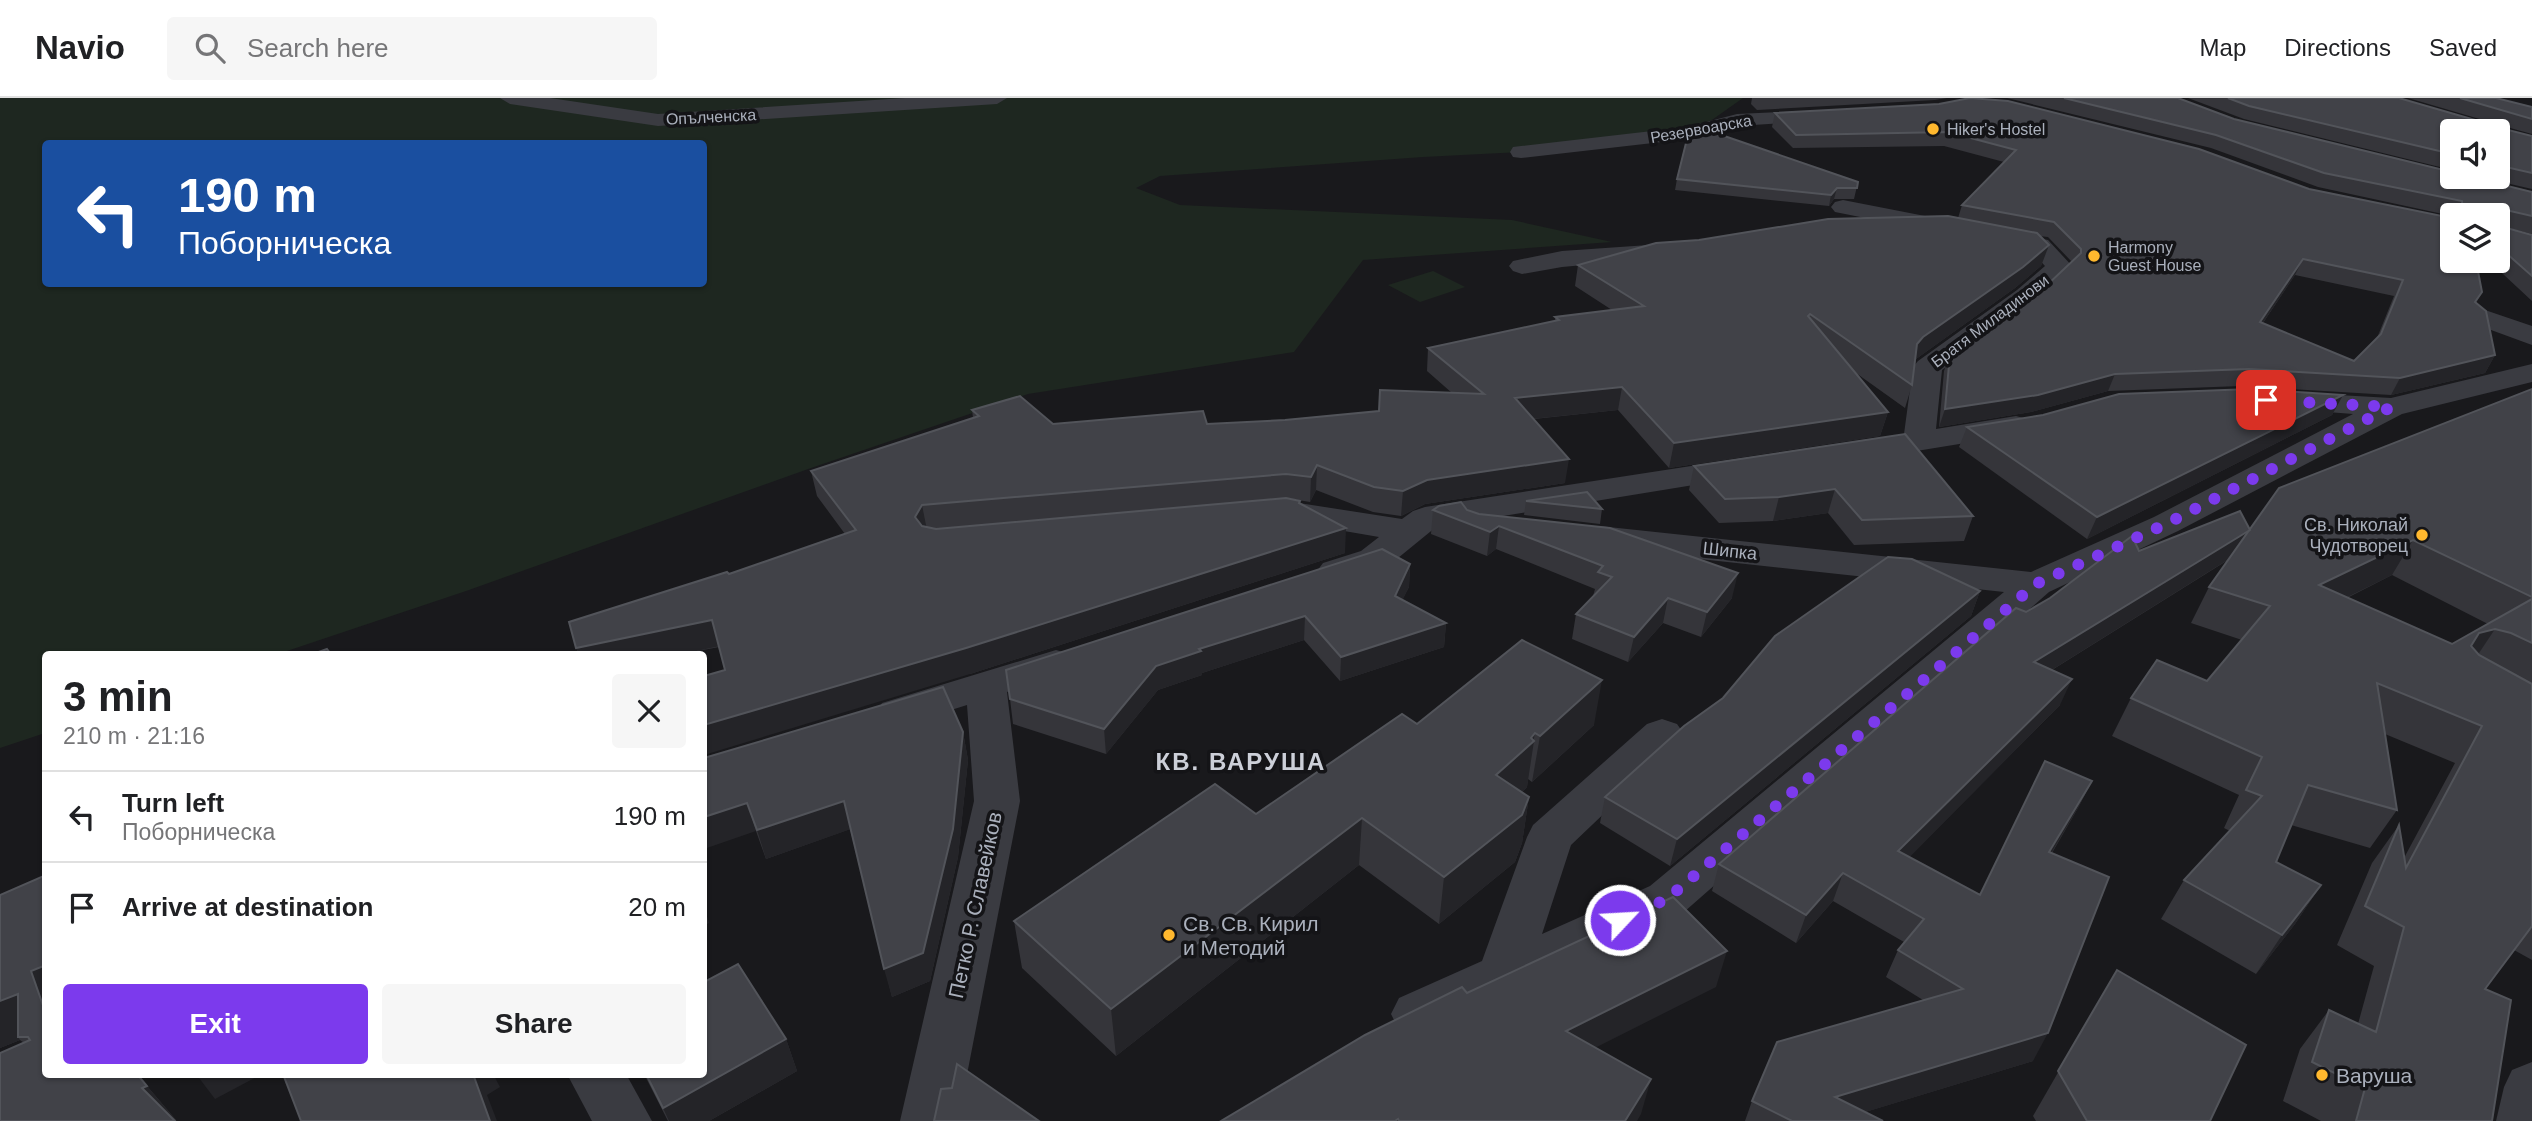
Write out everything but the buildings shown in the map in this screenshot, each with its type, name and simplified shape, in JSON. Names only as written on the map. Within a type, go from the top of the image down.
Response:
[{"type":"street","name":"Опълченска","points":[[510,98],[658,120],[997,98]]},
{"type":"street","name":"Резервоарска","points":[[1521,152],[1688,133],[1737,120],[1844,115]]},
{"type":"street","name":"Братя Миладинови","points":[[1840,219],[1961,230],[2039,245],[2060,267],[2027,296],[1928,367],[1919,441]]},
{"type":"street","points":[[1522,265],[1562,259],[1682,251]]},
{"type":"street","points":[[2482,317],[2532,335]]},
{"type":"street","points":[[1389,1027],[1667,899],[2036,584],[2166,524],[2391,407],[2532,373]]},
{"type":"street","points":[[2255,399],[2391,407]]},
{"type":"street","points":[[1823,456],[2047,420]]},
{"type":"street","points":[[1309,580],[1374,559],[1417,525],[1782,462]]},
{"type":"street","name":"Шипка","points":[[1248,514],[1286,511],[1417,525],[1557,533],[2036,584]]},
{"type":"street","points":[[864,723],[1090,653]]},
{"type":"street","name":"Петко Р. Славейков","points":[[929,1121],[997,801],[986,687]]},
{"type":"street","points":[[1503,974],[1550,837],[1662,734]]},
{"type":"street","points":[[596,1078],[623,1121]]},
{"type":"street","points":[[2525,1121],[2532,1087]]},
{"type":"shaded area","points":[[0,98],[1743,98],[1709,122],[1687,133],[1542,151],[1160,176],[1136,188],[1180,205],[1512,220],[1612,242],[1363,260],[1294,352],[1028,394],[287,651],[42,651],[42,734],[0,748]]},
{"type":"shaded area","points":[[1433,271],[1465,287],[1420,302],[1388,285]]},
{"type":"place","name":"Hiker's Hostel","points":[[1933,129]]},
{"type":"place","name":"Harmony Guest House","points":[[2094,256]]},
{"type":"place","name":"Св. Николай Чудотворец","points":[[2422,535]]},
{"type":"place","name":"Св. Св. Кирил и Методий","points":[[1169,935]]},
{"type":"place","name":"Варуша","points":[[2322,1075]]},
{"type":"district","name":"КВ. ВАРУША","points":[[1241,761]]},
{"type":"route","points":[[1620,920],[1667,899],[2036,584],[2166,524],[2391,407],[2266,400]]}]
